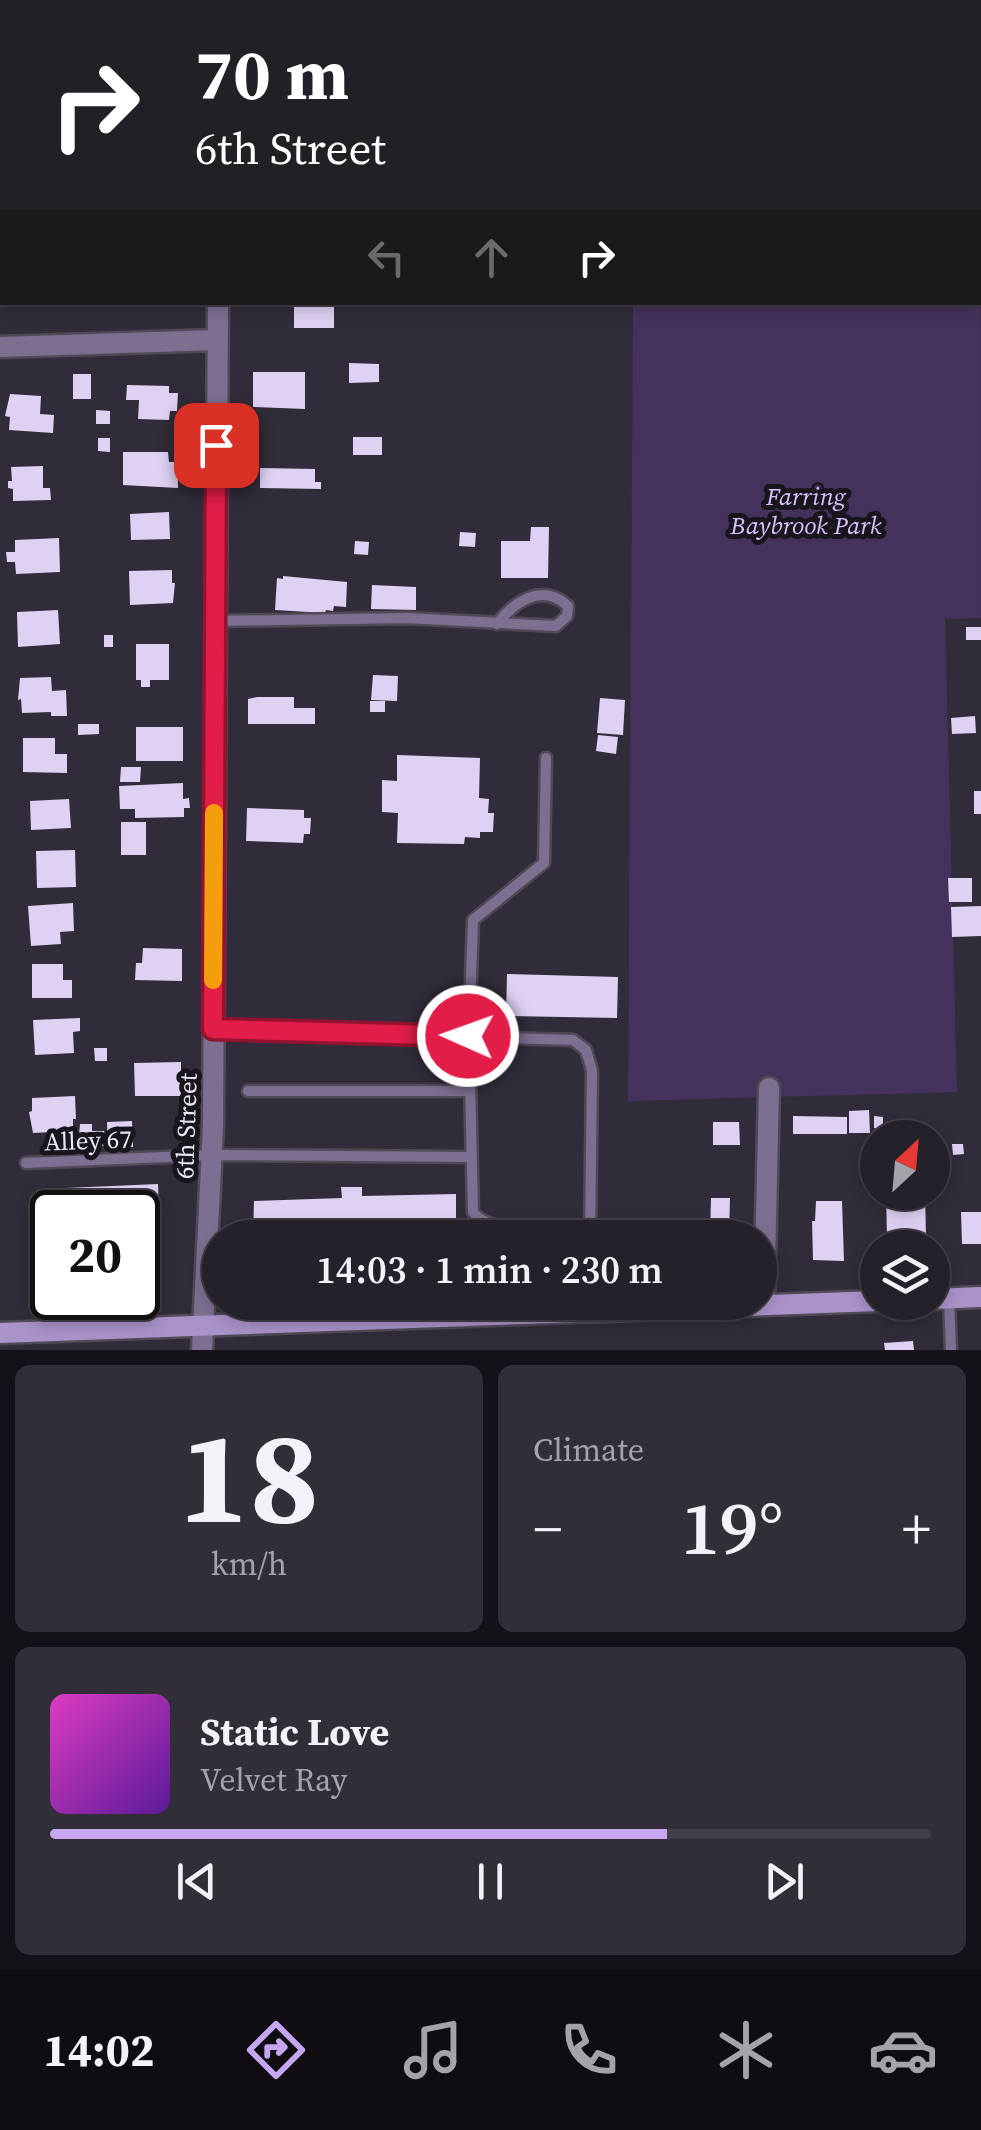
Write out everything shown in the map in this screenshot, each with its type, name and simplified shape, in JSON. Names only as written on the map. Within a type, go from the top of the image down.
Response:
[{"type":"main road","points":[[950,1298],[981,1297]]},
{"type":"main road","points":[[777,1304],[860,1301]]},
{"type":"main road","points":[[0,1333],[324,1320]]},
{"type":"street","name":"6th Street","points":[[202,1350],[213,1029],[218,305]]},
{"type":"street","points":[[0,347],[217,340]]},
{"type":"street","points":[[766,1220],[769,1088]]},
{"type":"lane","points":[[216,620],[407,618],[496,624],[556,626],[566,616],[568,606],[551,596],[531,596],[518,600],[496,624]]},
{"type":"lane","points":[[479,1220],[473,1212],[468,1036],[473,920],[544,863],[546,758]]},
{"type":"lane","points":[[213,1029],[574,1040],[586,1050],[592,1071],[590,1220]]},
{"type":"lane","points":[[248,1092],[470,1091]]},
{"type":"lane","name":"Alley 67","points":[[26,1163],[211,1156],[471,1157]]},
{"type":"lane","points":[[945,1320],[951,1350]]},
{"type":"green space","name":"Farring Baybrook Park","points":[[633,305],[980,305],[981,618],[945,619],[957,1092],[628,1101]]},
{"type":"building","points":[[294,305],[334,305],[334,328],[294,328]]},
{"type":"building","points":[[349,363],[379,364],[379,382],[349,383]]},
{"type":"building","points":[[253,372],[305,372],[305,409],[253,407]]},
{"type":"building","points":[[73,374],[91,374],[91,399],[73,399]]},
{"type":"building","points":[[127,385],[169,386],[169,393],[178,393],[177,411],[170,411],[169,420],[138,419],[139,400],[126,400]]},
{"type":"building","points":[[10,394],[41,396],[40,414],[54,415],[53,433],[9,430],[10,417],[5,416]]},
{"type":"building","points":[[96,410],[110,411],[110,424],[96,424]]},
{"type":"building","points":[[353,437],[382,437],[382,455],[353,455]]},
{"type":"building","points":[[98,438],[110,438],[110,452],[98,451]]},
{"type":"building","points":[[123,452],[168,452],[169,462],[178,462],[178,488],[123,485]]},
{"type":"building","points":[[43,466],[43,488],[50,488],[51,500],[13,501],[13,489],[8,488],[11,467]]},
{"type":"building","points":[[260,468],[315,469],[315,482],[321,482],[321,489],[260,488]]},
{"type":"building","points":[[169,512],[170,539],[131,540],[130,514]]},
{"type":"building","points":[[531,527],[549,527],[548,578],[501,578],[501,541],[530,541]]},
{"type":"building","points":[[460,532],[476,533],[475,547],[459,546]]},
{"type":"building","points":[[59,538],[60,572],[16,574],[15,562],[7,562],[6,552],[15,552],[15,540]]},
{"type":"building","points":[[355,541],[369,542],[368,555],[354,554]]},
{"type":"building","points":[[172,570],[173,603],[130,605],[129,571]]},
{"type":"building","points":[[277,578],[347,582],[346,607],[334,606],[333,611],[325,613],[275,610]]},
{"type":"building","points":[[372,585],[416,587],[416,610],[371,609]]},
{"type":"building","points":[[58,610],[60,644],[18,647],[17,612]]},
{"type":"building","points":[[966,627],[981,627],[981,640],[966,640]]},
{"type":"building","points":[[104,635],[113,635],[113,647],[104,647]]},
{"type":"building","points":[[136,644],[169,644],[169,680],[150,680],[150,687],[141,687],[141,680],[136,680]]},
{"type":"building","points":[[373,675],[398,676],[397,701],[371,700]]},
{"type":"building","points":[[51,677],[52,691],[66,690],[67,716],[22,713],[21,699],[18,700],[20,678]]},
{"type":"building","points":[[294,697],[294,708],[315,708],[315,724],[248,724],[248,699]]},
{"type":"building","points":[[600,698],[625,700],[623,735],[597,733]]},
{"type":"building","points":[[370,701],[385,701],[385,712],[370,712]]},
{"type":"building","points":[[975,716],[976,733],[952,734],[951,718]]},
{"type":"building","points":[[78,724],[99,724],[99,734],[78,735]]},
{"type":"building","points":[[136,727],[183,727],[183,761],[136,761]]},
{"type":"building","points":[[598,735],[618,737],[616,754],[596,751]]},
{"type":"building","points":[[23,738],[55,738],[55,754],[67,754],[67,773],[23,772]]},
{"type":"building","points":[[397,755],[480,758],[479,798],[489,799],[488,813],[494,813],[493,832],[480,832],[480,838],[465,837],[464,844],[397,843],[398,813],[382,812],[382,780],[397,781]]},
{"type":"building","points":[[121,767],[141,767],[140,782],[120,782]]},
{"type":"building","points":[[183,783],[183,799],[189,798],[190,808],[184,808],[184,817],[135,818],[135,809],[120,809],[119,786]]},
{"type":"building","points":[[974,791],[981,791],[981,814],[974,814]]},
{"type":"building","points":[[69,799],[71,828],[31,830],[30,801]]},
{"type":"building","points":[[247,808],[304,810],[304,818],[311,818],[310,834],[304,834],[303,843],[246,841]]},
{"type":"building","points":[[121,822],[146,822],[146,855],[121,855]]},
{"type":"building","points":[[75,850],[76,887],[37,888],[36,851]]},
{"type":"building","points":[[948,878],[972,878],[972,902],[949,902]]},
{"type":"building","points":[[73,903],[74,931],[60,932],[61,944],[31,946],[28,906]]},
{"type":"building","points":[[981,906],[981,936],[952,937],[951,907]]},
{"type":"building","points":[[143,948],[182,949],[182,981],[135,980],[136,963],[142,963]]},
{"type":"building","points":[[32,964],[63,964],[63,980],[72,980],[72,998],[32,998]]},
{"type":"building","points":[[507,974],[618,977],[617,1018],[506,1016]]},
{"type":"building","points":[[80,1018],[80,1031],[73,1032],[74,1053],[35,1055],[33,1020]]},
{"type":"building","points":[[94,1048],[107,1048],[107,1061],[95,1061]]},
{"type":"building","points":[[181,1062],[181,1096],[135,1096],[134,1063]]},
{"type":"building","points":[[75,1096],[73,1131],[33,1133],[29,1112],[32,1098]]},
{"type":"building","points":[[869,1110],[869,1120],[860,1120],[860,1133],[849,1133],[849,1111]]},
{"type":"building","points":[[793,1116],[847,1117],[847,1134],[793,1134]]},
{"type":"building","points":[[132,1121],[133,1147],[108,1148],[107,1122]]},
{"type":"building","points":[[713,1122],[739,1122],[740,1145],[713,1145]]},
{"type":"building","points":[[80,1124],[92,1124],[92,1131],[104,1131],[105,1146],[78,1147]]},
{"type":"building","points":[[952,1144],[963,1144],[964,1154],[953,1155]]},
{"type":"building","points":[[158,1184],[158,1190],[43,1190]]},
{"type":"building","points":[[341,1187],[362,1187],[362,1196],[456,1194],[456,1219],[253,1220],[254,1201],[342,1198]]},
{"type":"building","points":[[711,1198],[730,1198],[729,1220],[710,1220]]},
{"type":"building","points":[[816,1201],[842,1201],[844,1261],[813,1260]]},
{"type":"building","points":[[886,1210],[925,1210],[926,1230],[887,1230]]},
{"type":"building","points":[[961,1212],[981,1212],[981,1244],[962,1244]]},
{"type":"building","points":[[913,1341],[914,1350],[885,1350],[884,1343]]},
{"type":"slow traffic","points":[[213,980],[214,813]]},
{"type":"route","points":[[216,445],[213,1029],[468,1036]]}]
